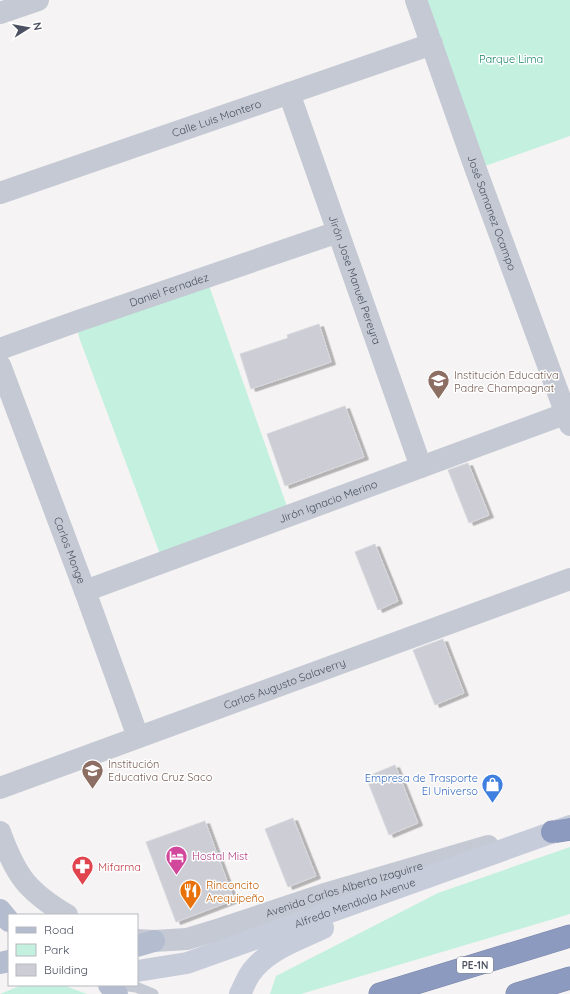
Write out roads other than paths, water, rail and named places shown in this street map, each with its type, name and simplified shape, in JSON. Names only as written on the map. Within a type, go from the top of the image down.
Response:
[{"type":"highway","name":"PE-1N","points":[[380,994],[570,936]]},
{"type":"highway","points":[[518,994],[570,978]]},
{"type":"main road","name":"Alfredo Mendiola Avenue","points":[[138,971],[187,963],[564,829]]},
{"type":"main road","points":[[240,994],[250,974],[265,958],[281,948],[447,870]]},
{"type":"main road","points":[[0,910],[8,920]]},
{"type":"main road","points":[[110,986],[117,994]]},
{"type":"street","points":[[0,14],[38,0]]},
{"type":"street","name":"José Samanez Ocampo","points":[[416,0],[476,170],[569,417]]},
{"type":"street","name":"Calle Luis Montero","points":[[0,193],[432,44]]},
{"type":"street","name":"Jirón Jose Manuel Pereyra","points":[[289,93],[421,467]]},
{"type":"street","name":"Daniel Fernadez","points":[[0,349],[338,232]]},
{"type":"street","name":"Carlos Monge","points":[[0,365],[138,737]]},
{"type":"street","name":"Jirón Ignacio Merino","points":[[85,591],[421,467],[569,417]]},
{"type":"street","name":"Carlos Augusto Salaverry","points":[[0,788],[570,579]]},
{"type":"street","name":"Avenida Carlos Alberto Izaguirre","points":[[143,943],[187,939],[406,869],[485,847],[564,829]]},
{"type":"street","points":[[0,832],[10,859],[24,882],[43,900],[65,914]]},
{"type":"lane","points":[[128,986],[136,987],[153,994]]},
{"type":"place","name":"Institución Educativa Padre Champagnat","points":[[438,400]]},
{"type":"place","name":"Institución Educativa Cruz Saco","points":[[93,790]]},
{"type":"place","name":"Empresa de Trasporte El Universo","points":[[493,804]]},
{"type":"place","name":"Hostal Mist","points":[[176,876]]},
{"type":"place","name":"Mifarma","points":[[83,886]]},
{"type":"place","name":"Rinconcito Arequipeño","points":[[191,910]]},
{"type":"park label","name":"Parque Lima","points":[[511,59]]}]
